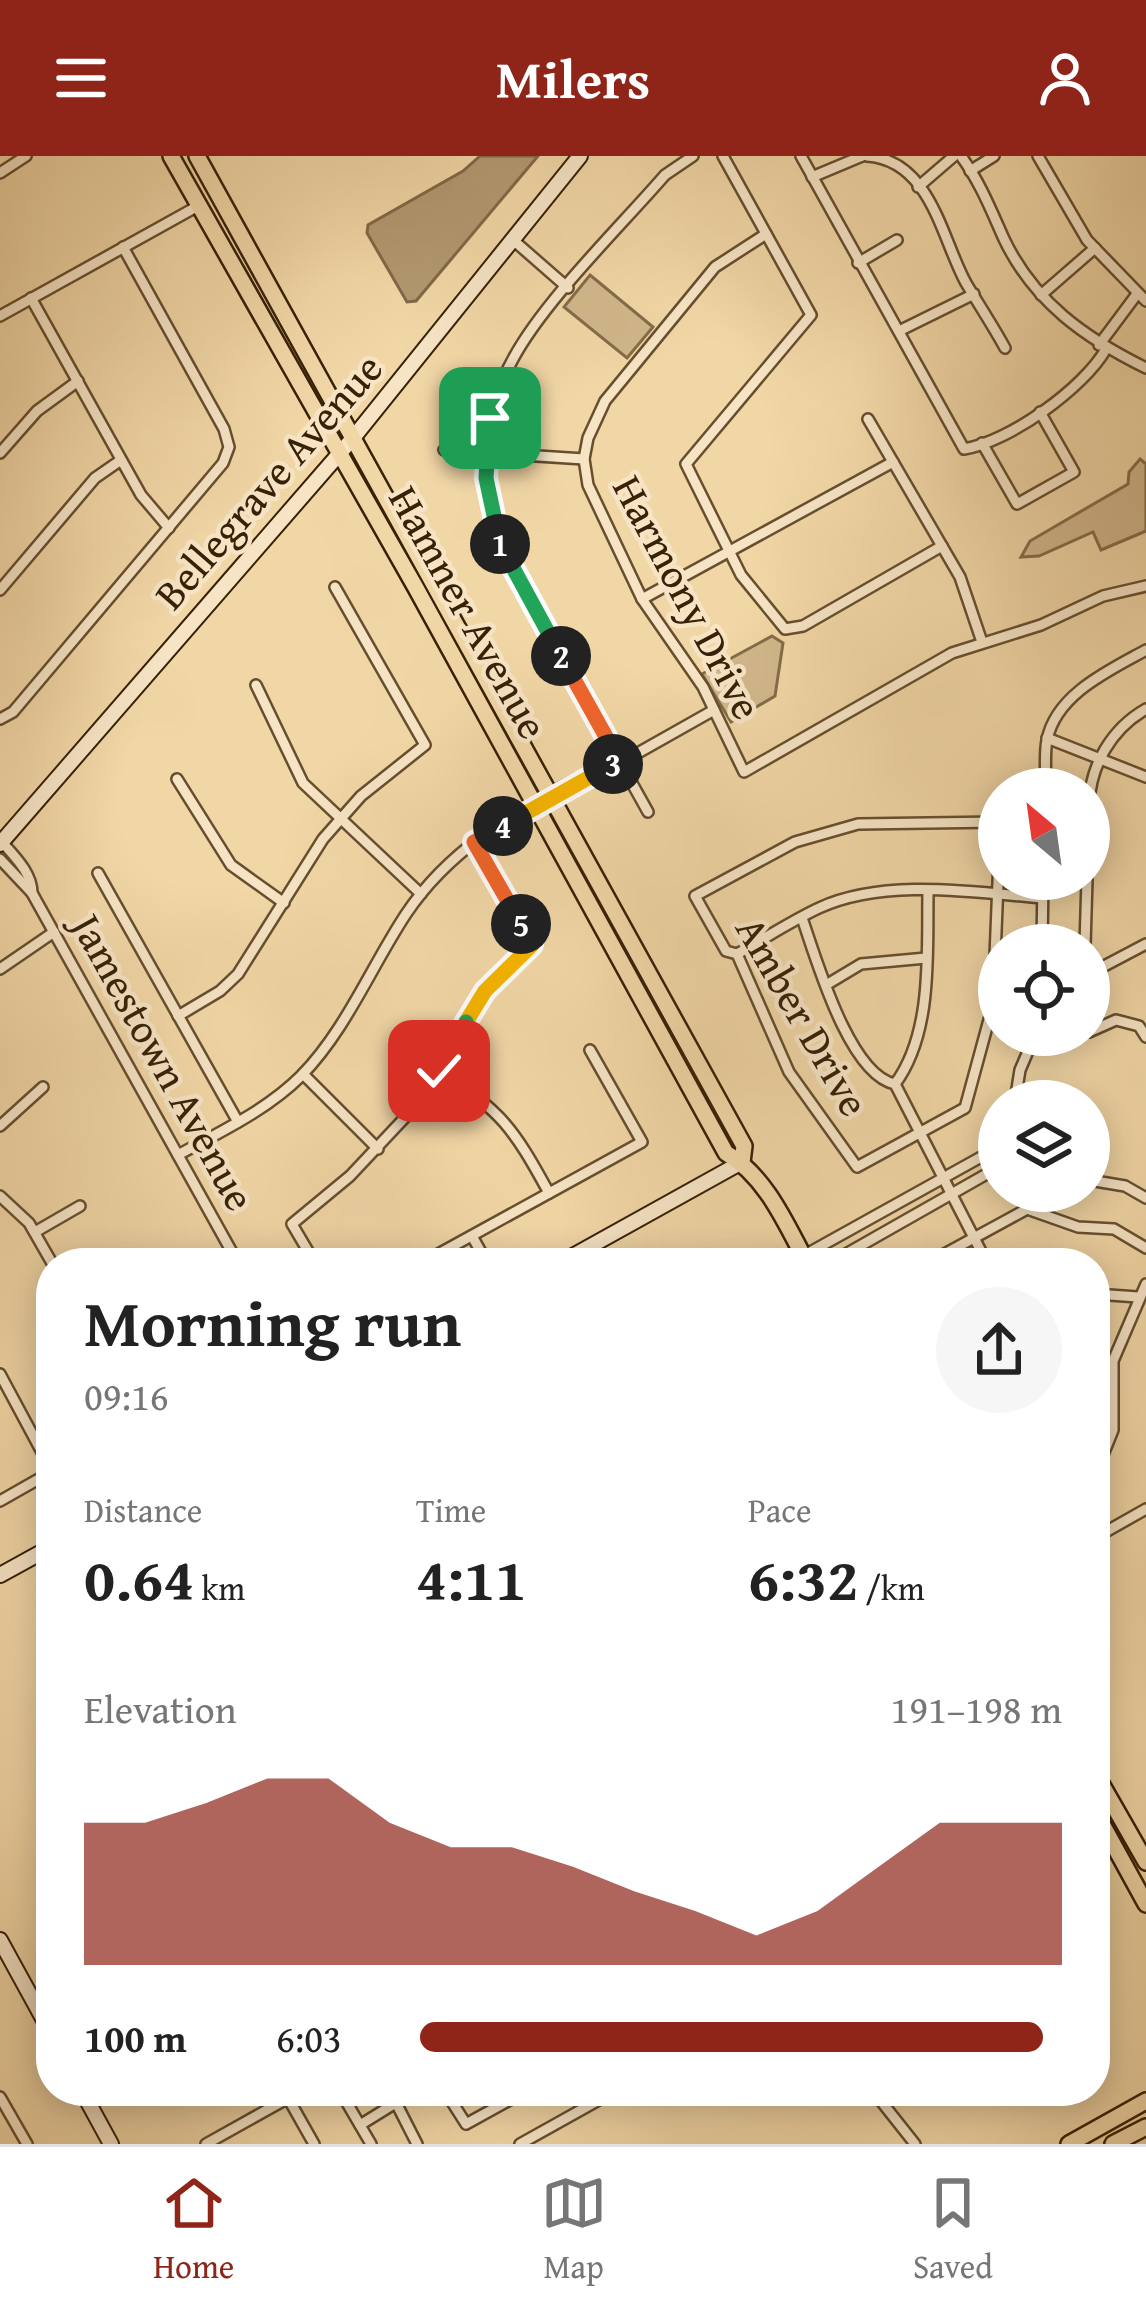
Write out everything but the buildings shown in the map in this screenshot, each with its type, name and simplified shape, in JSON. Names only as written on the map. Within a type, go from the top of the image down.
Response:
[{"type":"main road","name":"Hamner Avenue","points":[[171,156],[726,1153],[742,1162],[771,1198],[799,1248]]},
{"type":"main road","name":"Hamner Avenue","points":[[197,156],[744,1146],[742,1162]]},
{"type":"main road","name":"Bellegrave Avenue","points":[[1,843],[339,454],[580,156]]},
{"type":"main road","points":[[587,1248],[742,1162]]},
{"type":"main road","points":[[0,1575],[36,1555]]},
{"type":"main road","points":[[1110,1799],[1146,1862]]},
{"type":"main road","points":[[1110,1855],[1146,1904]]},
{"type":"main road","points":[[0,1940],[36,2006]]},
{"type":"main road","points":[[1069,2144],[1146,2101]]},
{"type":"main road","points":[[90,2106],[111,2144]]},
{"type":"main road","points":[[1112,2144],[1146,2127]]},
{"type":"street","points":[[0,173],[26,156]]},
{"type":"street","points":[[648,812],[499,542],[486,478],[490,418],[501,382],[527,336],[665,175],[693,156]]},
{"type":"street","points":[[722,156],[811,315],[686,464],[729,552],[785,629],[803,626],[942,546]]},
{"type":"street","points":[[801,156],[964,448],[1040,412],[1078,386],[1142,297],[1095,248],[1038,156]]},
{"type":"street","points":[[812,177],[865,156],[891,163],[918,187],[947,234],[1005,348]]},
{"type":"street","points":[[918,187],[957,156],[970,171],[1016,261],[1041,295],[1102,347],[1146,368]]},
{"type":"street","points":[[970,171],[994,156]]},
{"type":"street","points":[[0,316],[199,206]]},
{"type":"street","name":"Harmony Drive","points":[[766,234],[715,267],[593,422],[584,459],[588,485],[642,599],[714,710],[744,772],[952,653],[982,642]]},
{"type":"street","points":[[512,239],[568,288]]},
{"type":"street","points":[[858,262],[897,240]]},
{"type":"street","points":[[0,719],[13,712],[169,528],[223,464],[230,447],[123,247]]},
{"type":"street","points":[[1041,295],[1095,248]]},
{"type":"street","points":[[898,331],[974,294]]},
{"type":"street","points":[[32,298],[149,507],[169,528]]},
{"type":"street","points":[[0,453],[37,411],[78,381]]},
{"type":"street","points":[[982,443],[1017,504],[1075,472],[1040,412]]},
{"type":"street","points":[[868,419],[960,578],[982,642],[1041,625],[1103,596],[1146,586]]},
{"type":"street","points":[[444,450],[584,459]]},
{"type":"street","points":[[0,590],[95,478],[122,460]]},
{"type":"street","points":[[642,599],[893,462]]},
{"type":"street","points":[[178,1016],[220,991],[238,974],[341,818],[388,771],[425,745],[335,587]]},
{"type":"street","points":[[1046,768],[1047,738],[1076,694],[1146,650]]},
{"type":"street","points":[[256,685],[303,783],[421,894]]},
{"type":"street","points":[[1097,768],[1121,725],[1146,709]]},
{"type":"street","points":[[178,1155],[238,1122],[303,1074],[344,1021],[421,894],[474,842],[714,710]]},
{"type":"street","points":[[1047,738],[1146,777]]},
{"type":"street","points":[[177,779],[231,865],[284,903]]},
{"type":"street","name":"Amber Drive","points":[[921,1132],[857,1167],[789,1072],[737,955],[726,951],[695,896],[795,842],[858,824],[978,822]]},
{"type":"street","points":[[306,1248],[292,1224],[377,1149],[439,1071],[485,991],[532,945],[474,842]]},
{"type":"street","name":"Jamestown Avenue","points":[[1,843],[22,866],[32,893],[230,1248]]},
{"type":"street","name":"Jamestown Avenue","points":[[0,859],[32,893]]},
{"type":"street","points":[[98,873],[238,1122]]},
{"type":"street","points":[[895,1084],[906,1070],[920,1018],[928,892]]},
{"type":"street","points":[[737,955],[822,906],[865,896],[978,893]]},
{"type":"street","points":[[921,1132],[965,1108],[971,1094],[993,1005],[997,900]]},
{"type":"street","points":[[802,918],[826,985],[860,1056],[884,1082],[895,1084]]},
{"type":"street","points":[[0,969],[54,932]]},
{"type":"street","points":[[1110,963],[1146,944]]},
{"type":"street","points":[[826,985],[861,964],[926,958]]},
{"type":"street","points":[[1110,1023],[1142,1023],[1146,1037]]},
{"type":"street","points":[[450,1248],[641,1142],[590,1050]]},
{"type":"street","points":[[439,1071],[481,1097],[508,1122],[549,1193]]},
{"type":"street","points":[[303,1074],[377,1149]]},
{"type":"street","points":[[895,1084],[982,1248]]},
{"type":"street","points":[[0,1126],[43,1087]]},
{"type":"street","points":[[824,1248],[978,1159]]},
{"type":"street","points":[[856,1248],[978,1179]]},
{"type":"street","points":[[1110,1184],[1146,1198]]},
{"type":"street","points":[[0,1196],[44,1248]]},
{"type":"street","points":[[35,1232],[80,1206]]},
{"type":"street","points":[[955,1248],[1027,1210],[1078,1227],[1114,1229],[1146,1248]]},
{"type":"street","points":[[472,1236],[479,1248]]},
{"type":"street","points":[[1110,1435],[1113,1361],[1146,1284]]},
{"type":"street","points":[[1110,1295],[1138,1297]]},
{"type":"street","points":[[0,1374],[36,1442]]},
{"type":"street","points":[[0,1501],[36,1479]]},
{"type":"street","points":[[1110,1529],[1146,1509]]},
{"type":"street","points":[[0,2097],[27,2144]]},
{"type":"street","points":[[206,2144],[274,2106]]},
{"type":"street","points":[[293,2106],[314,2144]]},
{"type":"street","points":[[349,2106],[371,2144]]},
{"type":"street","points":[[360,2125],[390,2106]]},
{"type":"street","points":[[397,2106],[417,2144]]},
{"type":"street","points":[[455,2106],[466,2124],[499,2106]]},
{"type":"street","points":[[520,2144],[588,2106]]},
{"type":"street","points":[[885,2106],[915,2144]]},
{"type":"street","points":[[233,2129],[242,2144]]},
{"type":"shaded area","points":[[480,156],[538,156],[416,301],[407,302],[367,233],[368,225],[463,171]]},
{"type":"shaded area","points":[[590,275],[653,327],[627,358],[564,307]]},
{"type":"shaded area","points":[[1140,459],[1146,464],[1146,531],[1101,550],[1093,532],[1039,556],[1021,557],[1030,541],[1128,484],[1129,472]]},
{"type":"shaded area","points":[[772,636],[783,643],[775,696],[731,722],[702,674]]},
{"type":"route","points":[[439,1071],[485,991],[532,945],[474,842],[619,760],[499,542],[486,478],[490,418]]}]
